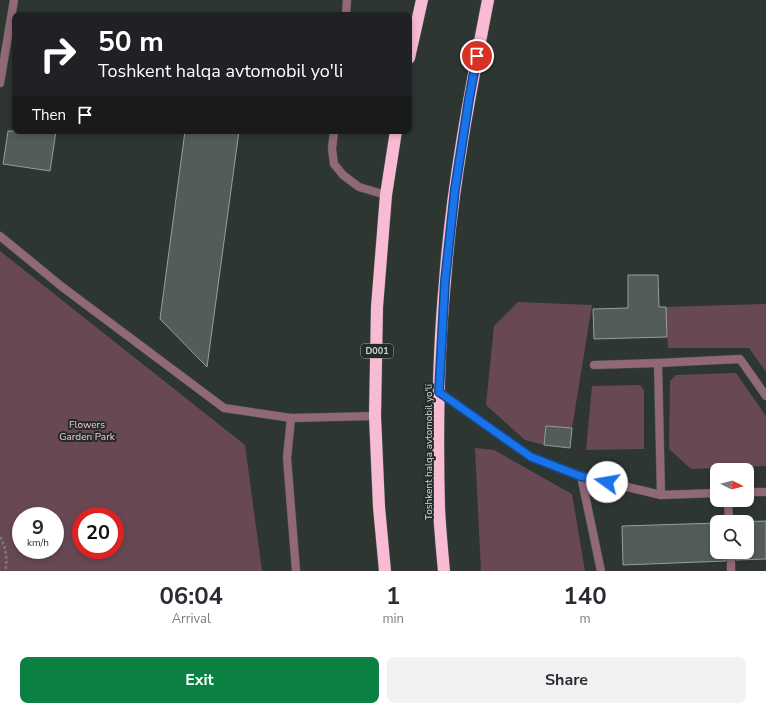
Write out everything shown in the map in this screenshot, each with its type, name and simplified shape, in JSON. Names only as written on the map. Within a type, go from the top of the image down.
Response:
[{"type":"highway","points":[[412,45],[422,0]]},
{"type":"highway","name":"Toshkent halqa avtomobil yo'li","points":[[444,571],[439,508],[439,392],[445,281],[455,189],[469,99],[488,0]]},
{"type":"highway","name":"D001","points":[[385,571],[379,507],[375,416],[377,307],[386,195],[396,134]]},
{"type":"street","points":[[0,83],[14,0]]},
{"type":"street","points":[[346,12],[347,0]]},
{"type":"street","points":[[334,134],[332,149],[334,164],[343,175],[359,187],[386,195]]},
{"type":"street","points":[[0,236],[62,286],[224,408],[291,418],[375,416]]},
{"type":"street","points":[[594,365],[740,358],[766,396]]},
{"type":"street","points":[[658,363],[661,495]]},
{"type":"street","points":[[439,392],[531,457],[580,476],[661,495],[710,493]]},
{"type":"street","points":[[291,418],[287,458],[296,571]]},
{"type":"street","points":[[580,476],[601,571]]},
{"type":"street","points":[[754,492],[766,492]]},
{"type":"street","points":[[731,560],[731,571]]},
{"type":"path","points":[[0,537],[4,543],[7,563],[5,571]]},
{"type":"green space","name":"Flowers Garden Park","points":[[0,251],[245,445],[262,571],[0,571]]},
{"type":"green space","points":[[518,302],[592,305],[572,428],[546,426],[544,445],[525,440],[486,405],[494,326]]},
{"type":"green space","points":[[766,304],[766,372],[749,348],[668,348],[666,307]]},
{"type":"green space","points":[[736,373],[766,416],[766,466],[754,466],[754,463],[710,463],[710,468],[691,469],[669,449],[670,381],[676,375]]},
{"type":"green space","points":[[640,385],[644,390],[644,449],[586,450],[592,386]]},
{"type":"green space","points":[[475,448],[494,450],[572,494],[585,571],[481,571]]},
{"type":"building","points":[[8,131],[12,131],[12,134],[56,134],[50,171],[3,164]]},
{"type":"building","points":[[185,134],[239,134],[207,367],[160,319]]},
{"type":"building","points":[[628,275],[658,275],[659,307],[666,307],[667,337],[594,339],[593,309],[628,308]]},
{"type":"building","points":[[546,426],[572,428],[570,448],[544,445]]},
{"type":"building","points":[[754,521],[766,521],[766,559],[736,560],[754,559]]},
{"type":"building","points":[[710,523],[710,559],[726,559],[726,561],[623,565],[622,526]]},
{"type":"route","points":[[477,56],[455,189],[445,281],[439,392],[531,457],[580,476],[607,482]]}]
